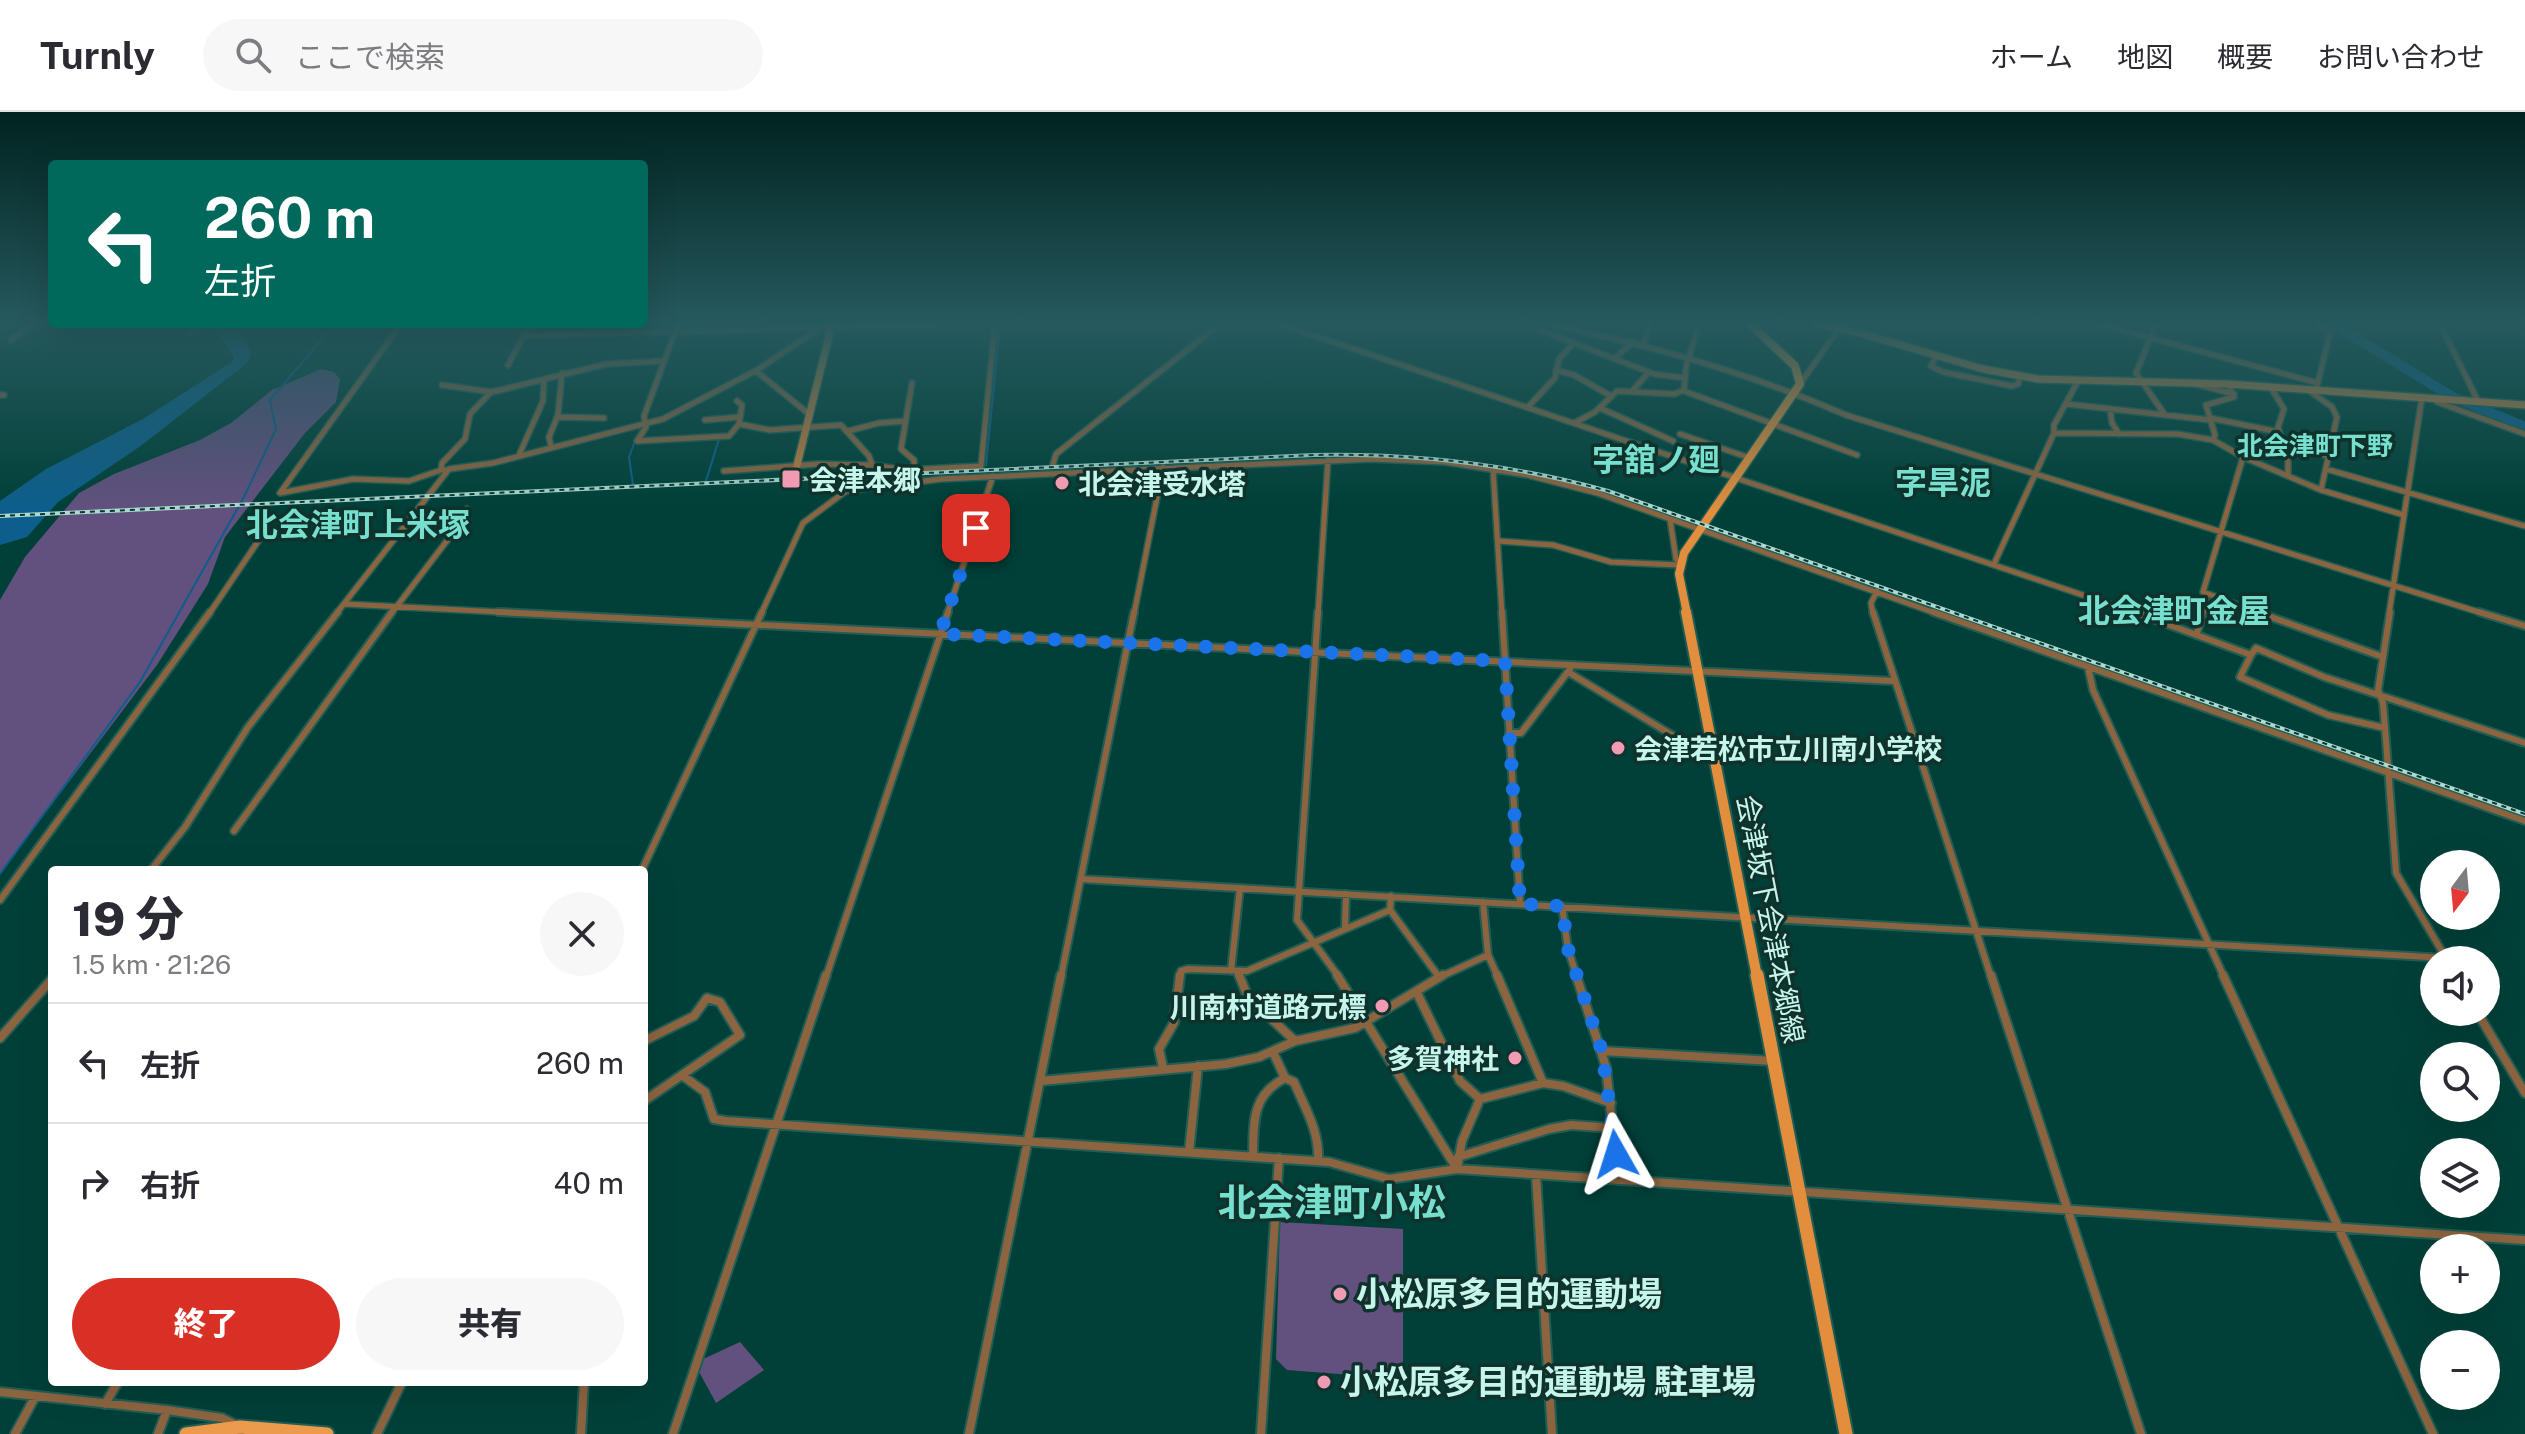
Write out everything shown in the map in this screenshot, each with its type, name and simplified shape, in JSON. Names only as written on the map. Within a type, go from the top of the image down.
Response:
[{"type":"highway","points":[[186,1434],[240,1427],[327,1434]]},
{"type":"main road","points":[[797,465],[815,386]]},
{"type":"main road","points":[[2264,386],[2525,405]]},
{"type":"main road","points":[[1679,564],[1798,387]]},
{"type":"main road","name":"会津坂下会津本郷線","points":[[1679,564],[1846,1434]]},
{"type":"street","points":[[357,386],[280,493],[340,481],[409,481],[441,470],[519,455],[647,424],[689,408],[729,386]]},
{"type":"street","points":[[447,386],[491,392],[521,386]]},
{"type":"street","points":[[519,455],[542,405],[546,386]]},
{"type":"street","points":[[551,446],[551,431],[558,417],[561,386]]},
{"type":"street","points":[[647,424],[644,416],[656,386]]},
{"type":"street","points":[[774,386],[809,414]]},
{"type":"street","points":[[912,386],[901,449],[914,460],[914,470]]},
{"type":"street","points":[[724,471],[797,465],[872,465],[914,470],[981,466],[989,386]]},
{"type":"street","points":[[1053,464],[1058,453],[1143,386]]},
{"type":"street","points":[[1464,386],[2197,633],[2251,655]]},
{"type":"street","points":[[1528,407],[1548,386]]},
{"type":"street","points":[[1593,386],[1611,396]]},
{"type":"street","points":[[1634,389],[1637,386]]},
{"type":"street","points":[[1684,386],[1684,390]]},
{"type":"street","points":[[1793,386],[1846,415],[2525,626]]},
{"type":"street","points":[[1994,564],[2054,433],[2054,425],[2076,386]]},
{"type":"street","points":[[2145,386],[2165,415]]},
{"type":"street","points":[[2202,386],[2234,394]]},
{"type":"street","points":[[2229,386],[2234,394]]},
{"type":"street","points":[[2270,386],[2284,409],[2284,417],[2278,422],[2290,468],[2288,474]]},
{"type":"street","points":[[2309,386],[2336,414],[2321,490]]},
{"type":"street","points":[[2467,386],[2474,401]]},
{"type":"street","points":[[1574,423],[1600,408],[1617,391],[1634,389],[1674,394],[1684,390],[1857,455]]},
{"type":"street","points":[[441,470],[442,463],[465,439],[470,414],[491,392]]},
{"type":"street","points":[[2213,440],[2215,435],[2206,403],[2234,397],[2234,394]]},
{"type":"street","points":[[2438,946],[2396,873],[2380,694],[2393,585],[2422,398],[2451,404],[2525,434]]},
{"type":"street","points":[[647,424],[637,441],[727,437],[739,424],[742,405],[737,401]]},
{"type":"street","points":[[2067,404],[2211,419],[2279,432]]},
{"type":"street","points":[[1600,408],[1673,441]]},
{"type":"street","points":[[2110,409],[2112,423],[2119,434]]},
{"type":"street","points":[[558,417],[604,418]]},
{"type":"street","points":[[705,420],[740,417]]},
{"type":"street","points":[[848,431],[879,423],[905,421]]},
{"type":"street","points":[[739,424],[770,430],[837,425],[848,431],[869,456],[872,465]]},
{"type":"street","points":[[2054,433],[2178,434],[2213,440],[2243,457],[2321,490],[2404,515]]},
{"type":"street","points":[[1680,434],[1750,458]]},
{"type":"street","points":[[2283,445],[2329,456]]},
{"type":"street","points":[[2243,457],[2203,592],[2207,596],[2383,657]]},
{"type":"street","points":[[1328,460],[1297,920],[1367,1021],[1457,1169]]},
{"type":"street","points":[[644,866],[803,523],[825,509],[837,495],[846,491],[921,481],[1328,460],[1416,460],[1493,469],[1582,489],[2525,821]]},
{"type":"street","points":[[969,1434],[1163,467]]},
{"type":"street","points":[[154,866],[185,827],[248,727],[449,469]]},
{"type":"street","points":[[1493,469],[1520,904]]},
{"type":"street","points":[[2326,469],[2525,526]]},
{"type":"street","points":[[673,1434],[993,476]]},
{"type":"street","points":[[234,831],[396,606],[449,538],[467,509]]},
{"type":"street","points":[[1670,519],[1679,564]]},
{"type":"street","points":[[0,900],[242,568],[263,534],[254,533]]},
{"type":"street","points":[[1498,541],[1546,543],[1611,562],[1679,564]]},
{"type":"street","points":[[1877,591],[1871,608],[2141,1434]]},
{"type":"street","points":[[2197,633],[2207,596]]},
{"type":"street","points":[[345,604],[1894,681]]},
{"type":"street","points":[[2385,728],[2317,711],[2240,677],[2256,648],[2324,677],[2525,743]]},
{"type":"street","points":[[1509,733],[1521,733],[1574,665]]},
{"type":"street","points":[[2088,667],[2092,689],[2433,1434]]},
{"type":"street","points":[[1568,672],[1716,762]]},
{"type":"street","points":[[1081,879],[2420,957]]},
{"type":"street","points":[[1240,888],[1234,971],[1248,997],[1295,1041]]},
{"type":"street","points":[[1345,928],[1346,894]]},
{"type":"street","points":[[1391,896],[1390,910],[1439,977]]},
{"type":"street","points":[[1483,902],[1488,955],[1543,1083]]},
{"type":"street","points":[[1562,906],[1568,949],[1602,1051],[1611,1103],[1618,1180]]},
{"type":"street","points":[[1163,1068],[1159,1049],[1174,1023],[1181,971],[1247,971],[1390,910]]},
{"type":"street","points":[[1041,1081],[1226,1064],[1273,1052],[1295,1041],[1347,1030],[1367,1021],[1439,977],[1488,955]]},
{"type":"street","points":[[0,1038],[48,984]]},
{"type":"street","points":[[1416,991],[1460,1081],[1480,1099]]},
{"type":"street","points":[[648,1039],[694,1016],[707,998],[720,1002],[740,1035],[648,1098]]},
{"type":"street","points":[[2485,1026],[2525,1093]]},
{"type":"street","points":[[1602,1051],[1774,1061]]},
{"type":"street","points":[[1273,1052],[1285,1078],[1294,1082],[1317,1139],[1320,1149],[1318,1161]]},
{"type":"street","points":[[1189,1152],[1198,1066]]},
{"type":"street","points":[[683,1076],[705,1092],[714,1119],[776,1125],[1318,1161],[1389,1179],[1457,1169],[2525,1240]]},
{"type":"street","points":[[1253,1156],[1255,1109],[1272,1085],[1285,1078]]},
{"type":"street","points":[[1457,1169],[1469,1121],[1480,1099],[1543,1083],[1563,1086],[1611,1103]]},
{"type":"street","points":[[1458,1157],[1549,1129],[1571,1125],[1613,1128]]},
{"type":"street","points":[[1261,1434],[1279,1158]]},
{"type":"street","points":[[1536,1175],[1552,1434]]},
{"type":"street","points":[[105,1404],[116,1386]]},
{"type":"street","points":[[377,1434],[400,1386]]},
{"type":"street","points":[[581,1434],[584,1386]]},
{"type":"street","points":[[0,1392],[222,1418],[240,1427]]},
{"type":"street","points":[[15,1434],[35,1397]]},
{"type":"street","points":[[158,1434],[167,1410]]},
{"type":"shaded area","points":[[282,386],[339,386],[336,402],[305,433],[225,537],[208,584],[157,665],[0,873],[0,600],[25,557],[79,493],[114,474],[200,440],[231,423],[272,390]]},
{"type":"shaded area","name":"小松原多目的運動場","points":[[1280,1222],[1403,1229],[1403,1379],[1287,1370],[1276,1359]]},
{"type":"shaded area","points":[[740,1342],[764,1370],[716,1403],[698,1370],[701,1360]]},
{"type":"water","points":[[195,386],[218,386],[142,445],[58,502],[27,537],[0,545],[0,501],[46,469],[143,419]]},
{"type":"waterway","points":[[0,874],[140,682],[244,497],[276,429],[270,400],[282,386]]},
{"type":"waterway","points":[[986,465],[994,386]]},
{"type":"waterway","points":[[2434,386],[2525,427]]},
{"type":"waterway","points":[[706,481],[719,439]]},
{"type":"waterway","points":[[633,485],[629,457],[635,441]]},
{"type":"railway","points":[[0,516],[1314,455],[1389,456],[1462,462],[1535,474],[1608,491],[2525,814]]},
{"type":"place","name":"会津本郷","points":[[791,479]]},
{"type":"place","name":"北会津受水塔","points":[[1062,483]]},
{"type":"place","name":"会津若松市立川南小学校","points":[[1618,748]]},
{"type":"place","name":"川南村道路元標","points":[[1382,1006]]},
{"type":"place","name":"多賀神社","points":[[1515,1058]]},
{"type":"place","name":"小松原多目的運動場","points":[[1340,1294]]},
{"type":"place","name":"小松原多目的運動場 駐車場","points":[[1324,1382]]},
{"type":"district","name":"北会津町下野","points":[[2315,445]]},
{"type":"district","name":"字舘ノ廻","points":[[1656,459]]},
{"type":"district","name":"字旱泥","points":[[1943,482]]},
{"type":"district","name":"北会津町上米塚","points":[[358,524]]},
{"type":"district","name":"北会津町金屋","points":[[2174,610]]},
{"type":"district","name":"北会津町小松","points":[[1332,1202]]},
{"type":"route","points":[[976,528],[940,634],[1505,661],[1520,904],[1562,906],[1568,949],[1606,1067],[1616,1154]]}]
